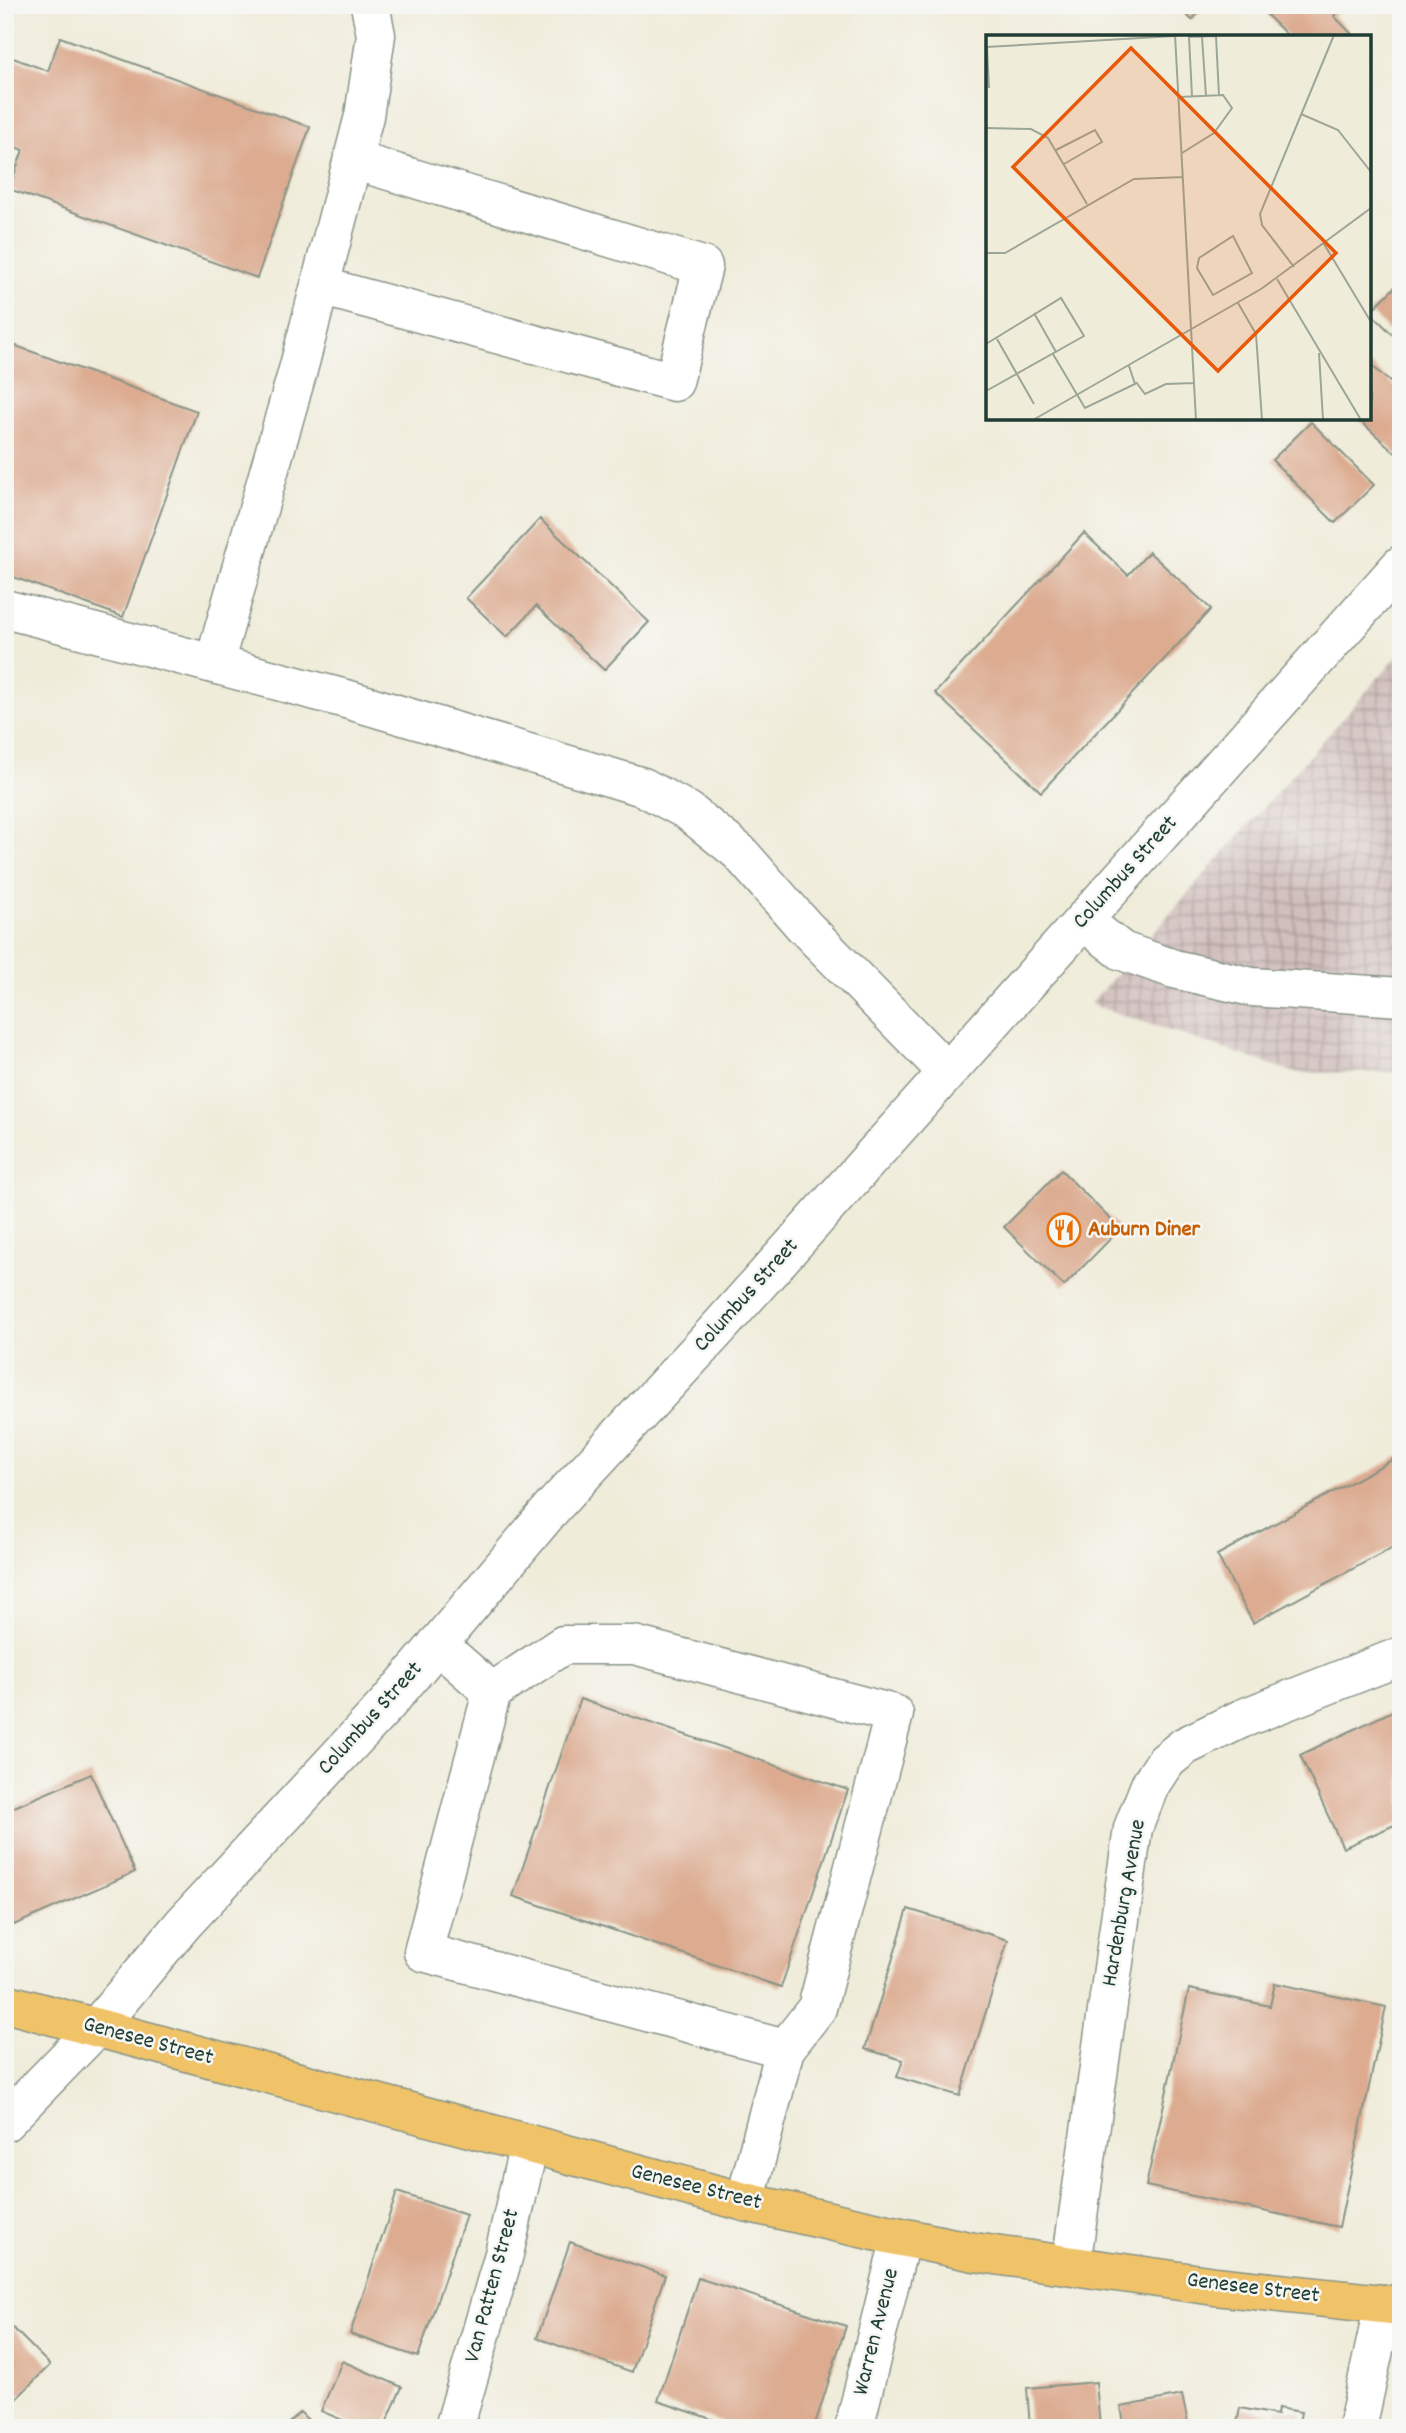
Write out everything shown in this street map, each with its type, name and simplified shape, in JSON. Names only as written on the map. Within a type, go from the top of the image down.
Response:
[{"type":"main road","name":"Genesee Street","points":[[5,2003],[745,2202],[974,2252],[1215,2286],[1392,2305]]},
{"type":"street","points":[[214,664],[320,286],[364,116],[376,35],[370,5]]},
{"type":"street","points":[[320,286],[674,382],[703,266],[353,160]]},
{"type":"street","name":"Columbus Street","points":[[5,2122],[96,2028],[183,1924],[388,1703],[553,1507],[715,1332],[1400,569]]},
{"type":"street","points":[[5,609],[358,703],[643,787],[688,811],[739,852],[804,926],[947,1072]]},
{"type":"street","points":[[1083,921],[1122,951],[1174,969],[1252,987],[1401,997]]},
{"type":"street","points":[[437,1644],[492,1692]]},
{"type":"street","points":[[745,2202],[785,2049],[817,2008],[894,1714],[634,1645],[563,1645],[492,1692],[423,1952],[785,2049]]},
{"type":"street","name":"Hardenburg Avenue","points":[[1071,2265],[1133,1828],[1150,1785],[1165,1762],[1185,1746],[1241,1719],[1401,1656]]},
{"type":"street","name":"Van Patten Street","points":[[454,2428],[504,2254],[529,2144]]},
{"type":"street","name":"Warren Avenue","points":[[854,2428],[901,2236]]},
{"type":"street","points":[[1357,2428],[1392,2305]]},
{"type":"shaded area","points":[[1401,652],[1401,1072],[1296,1073],[1090,1004]]},
{"type":"building","points":[[1176,5],[1206,5],[1192,20]]},
{"type":"building","points":[[1277,5],[1345,5],[1334,16],[1351,33],[1287,35],[1267,15]]},
{"type":"building","points":[[60,37],[310,127],[257,278],[9,189],[23,150],[15,147],[5,173],[5,55],[48,71]]},
{"type":"building","points":[[1401,281],[1401,343],[1371,313]]},
{"type":"building","points":[[5,342],[197,411],[123,617],[5,574]]},
{"type":"building","points":[[1371,365],[1401,392],[1401,458],[1359,420],[1371,420]]},
{"type":"building","points":[[1311,422],[1374,485],[1335,523],[1272,460]]},
{"type":"building","points":[[540,519],[649,622],[604,670],[536,606],[507,637],[466,598]]},
{"type":"building","points":[[1084,533],[1128,575],[1149,552],[1211,609],[1041,792],[935,693]]},
{"type":"building","points":[[1061,1170],[1120,1229],[1064,1286],[1004,1227]]},
{"type":"building","points":[[1401,1455],[1401,1543],[1253,1623],[1217,1555]]},
{"type":"building","points":[[580,1699],[848,1790],[781,1987],[513,1896]]},
{"type":"building","points":[[1401,1707],[1401,1822],[1343,1848],[1300,1755]]},
{"type":"building","points":[[91,1774],[135,1872],[14,1925],[5,1905],[5,1811]]},
{"type":"building","points":[[908,1909],[1008,1940],[960,2096],[897,2077],[903,2060],[865,2049]]},
{"type":"building","points":[[1275,1983],[1386,2007],[1339,2227],[1146,2186],[1189,1989],[1270,2006]]},
{"type":"building","points":[[397,2192],[466,2215],[418,2357],[350,2334]]},
{"type":"building","points":[[570,2242],[665,2275],[632,2372],[537,2338]]},
{"type":"building","points":[[698,2278],[846,2326],[814,2428],[738,2428],[658,2401]]},
{"type":"building","points":[[5,2320],[50,2365],[15,2400],[5,2390]]},
{"type":"building","points":[[342,2361],[402,2387],[384,2428],[361,2428],[321,2411]]},
{"type":"building","points":[[1096,2382],[1100,2428],[1030,2428],[1027,2388]]},
{"type":"building","points":[[1182,2395],[1189,2428],[1125,2428],[1121,2407]]},
{"type":"building","points":[[1240,2408],[1277,2415],[1278,2408],[1301,2412],[1298,2428],[1236,2428]]},
{"type":"building","points":[[300,2412],[316,2428],[284,2428]]},
{"type":"place","name":"Auburn Diner","points":[[1064,1230]]}]
